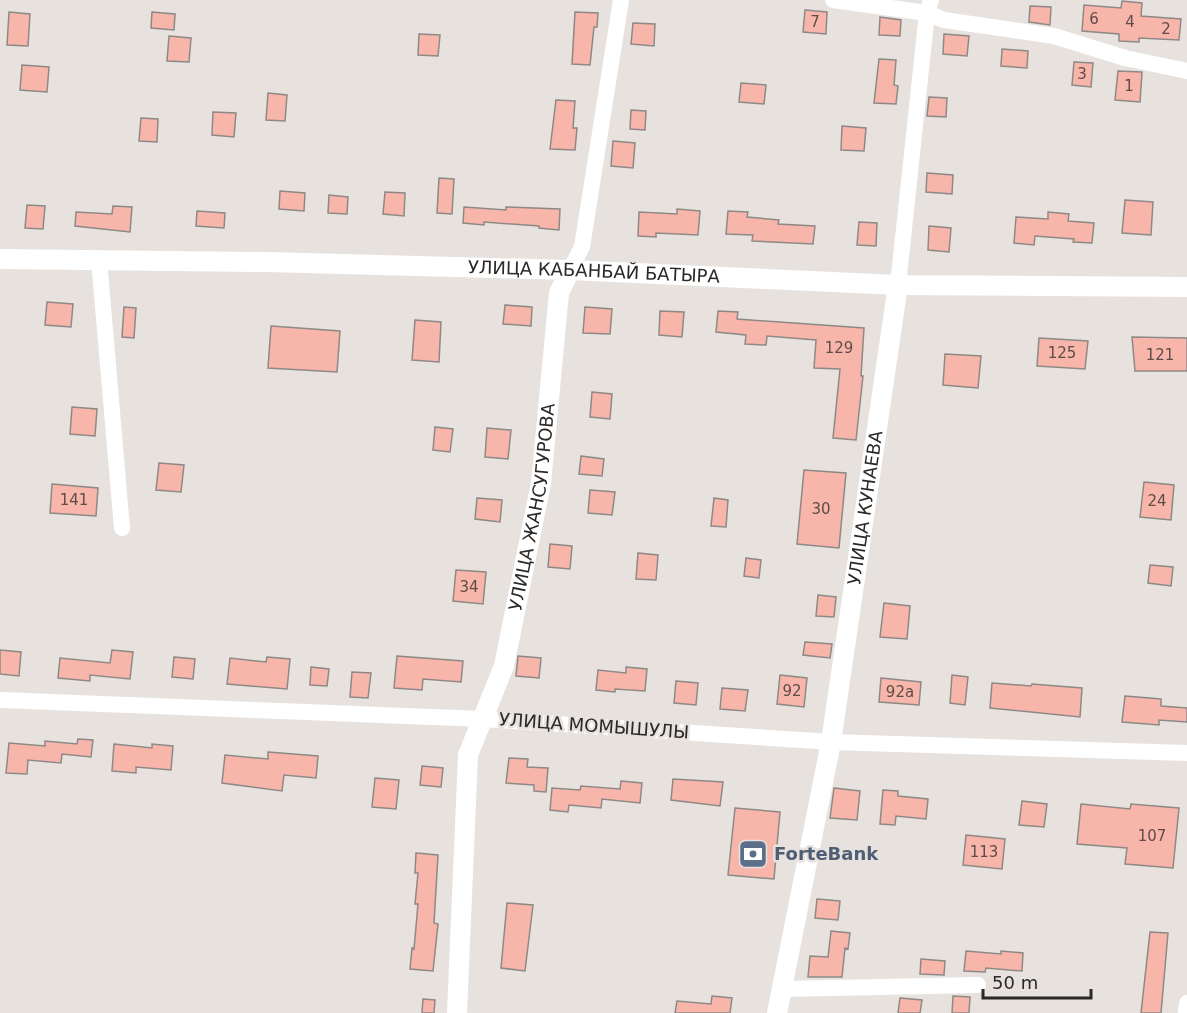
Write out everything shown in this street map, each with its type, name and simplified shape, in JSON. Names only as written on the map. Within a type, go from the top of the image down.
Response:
[{"type":"street","name":"УЛИЦА ЖАНСУГУРОВА","points":[[457,1013],[468,755],[504,666],[541,483],[559,293],[582,247],[621,0]]},
{"type":"street","points":[[833,0],[929,6],[944,20],[1054,36],[1125,58],[1187,71]]},
{"type":"street","name":"УЛИЦА КУНАЕВА","points":[[777,1013],[831,742],[898,285],[929,6]]},
{"type":"street","name":"УЛИЦА КАБАНБАЙ БАТЫРА","points":[[0,259],[570,270],[898,285],[1187,287]]},
{"type":"street","points":[[99,260],[122,528]]},
{"type":"street","name":"УЛИЦА МОМЫШУЛЫ","points":[[0,700],[483,719],[831,742],[1187,753]]},
{"type":"street","points":[[782,989],[978,985]]},
{"type":"street","points":[[1186,1013],[1187,1003]]},
{"type":"building","points":[[1122,1],[1142,3],[1141,16],[1181,19],[1179,40],[1139,38],[1139,42],[1119,41],[1119,34],[1082,31],[1084,5],[1121,8]]},
{"type":"building","points":[[1030,6],[1051,7],[1050,25],[1029,22]]},
{"type":"building","points":[[805,10],[827,12],[826,34],[803,32]]},
{"type":"building","points":[[9,12],[30,14],[28,46],[7,45]]},
{"type":"building","points":[[152,12],[175,14],[174,30],[151,28]]},
{"type":"building","points":[[575,12],[598,13],[597,27],[594,27],[590,65],[572,64]]},
{"type":"building","points":[[880,17],[901,20],[900,36],[879,35]]},
{"type":"building","points":[[633,23],[655,24],[654,46],[631,44]]},
{"type":"building","points":[[419,34],[440,35],[438,56],[418,55]]},
{"type":"building","points":[[944,34],[969,36],[967,56],[943,54]]},
{"type":"building","points":[[169,36],[191,38],[189,62],[167,61]]},
{"type":"building","points":[[1002,49],[1028,51],[1027,68],[1001,66]]},
{"type":"building","points":[[879,59],[896,60],[894,85],[898,86],[896,104],[874,103]]},
{"type":"building","points":[[1074,62],[1093,63],[1091,87],[1072,85]]},
{"type":"building","points":[[22,65],[49,67],[47,92],[20,90]]},
{"type":"building","points":[[1118,71],[1142,72],[1140,102],[1115,100]]},
{"type":"building","points":[[741,83],[766,85],[764,104],[739,102]]},
{"type":"building","points":[[268,93],[287,95],[285,121],[266,120]]},
{"type":"building","points":[[929,97],[947,98],[946,117],[927,116]]},
{"type":"building","points":[[556,100],[575,101],[573,128],[577,128],[575,150],[550,149]]},
{"type":"building","points":[[631,110],[646,111],[645,130],[630,129]]},
{"type":"building","points":[[213,112],[236,113],[234,137],[212,135]]},
{"type":"building","points":[[141,118],[158,119],[157,142],[139,141]]},
{"type":"building","points":[[842,126],[866,128],[864,151],[841,150]]},
{"type":"building","points":[[613,141],[635,143],[633,168],[611,166]]},
{"type":"building","points":[[927,173],[953,175],[952,194],[926,192]]},
{"type":"building","points":[[439,178],[454,179],[452,214],[437,213]]},
{"type":"building","points":[[280,191],[305,193],[304,211],[279,209]]},
{"type":"building","points":[[385,192],[405,193],[404,216],[383,214]]},
{"type":"building","points":[[329,195],[348,197],[347,214],[328,213]]},
{"type":"building","points":[[1125,200],[1153,202],[1151,235],[1122,233]]},
{"type":"building","points":[[27,205],[45,206],[43,229],[25,228]]},
{"type":"building","points":[[113,206],[132,207],[130,232],[75,226],[76,212],[112,214]]},
{"type":"building","points":[[464,207],[506,210],[506,207],[560,209],[559,230],[539,228],[539,226],[484,222],[484,225],[463,223]]},
{"type":"building","points":[[677,209],[700,211],[698,235],[656,233],[656,237],[638,236],[639,212],[677,214]]},
{"type":"building","points":[[197,211],[225,213],[224,228],[196,226]]},
{"type":"building","points":[[728,211],[748,212],[747,217],[779,220],[778,224],[815,226],[813,244],[752,241],[753,235],[726,234]]},
{"type":"building","points":[[1048,212],[1069,214],[1068,221],[1094,223],[1092,243],[1035,236],[1034,245],[1014,243],[1016,217],[1048,219]]},
{"type":"building","points":[[859,222],[877,223],[876,246],[857,245]]},
{"type":"building","points":[[929,226],[951,228],[949,252],[928,250]]},
{"type":"building","points":[[47,302],[73,304],[71,327],[45,325]]},
{"type":"building","points":[[505,305],[532,307],[531,326],[503,324]]},
{"type":"building","points":[[124,307],[136,308],[134,338],[122,337]]},
{"type":"building","points":[[585,307],[612,309],[610,334],[583,333]]},
{"type":"building","points":[[660,311],[684,312],[682,337],[659,335]]},
{"type":"building","points":[[718,311],[738,312],[737,319],[864,328],[861,376],[863,376],[856,440],[833,438],[840,369],[814,368],[816,340],[767,336],[766,345],[745,344],[746,335],[716,332]]},
{"type":"building","points":[[415,320],[441,322],[439,362],[412,360]]},
{"type":"building","points":[[271,326],[340,331],[337,372],[268,368]]},
{"type":"building","points":[[1132,337],[1187,338],[1187,371],[1135,371]]},
{"type":"building","points":[[1039,338],[1088,341],[1085,369],[1037,366]]},
{"type":"building","points":[[945,354],[981,356],[978,388],[943,385]]},
{"type":"building","points":[[592,392],[612,394],[610,419],[590,417]]},
{"type":"building","points":[[72,407],[97,409],[95,436],[70,434]]},
{"type":"building","points":[[435,427],[453,429],[450,452],[433,450]]},
{"type":"building","points":[[487,428],[511,430],[508,459],[485,457]]},
{"type":"building","points":[[581,456],[604,459],[602,476],[579,474]]},
{"type":"building","points":[[159,463],[184,465],[181,492],[156,490]]},
{"type":"building","points":[[804,470],[846,473],[839,548],[797,544]]},
{"type":"building","points":[[1144,482],[1174,485],[1171,520],[1140,517]]},
{"type":"building","points":[[52,484],[98,488],[96,516],[50,513]]},
{"type":"building","points":[[590,490],[615,492],[612,515],[588,513]]},
{"type":"building","points":[[477,498],[502,500],[500,522],[475,519]]},
{"type":"building","points":[[714,498],[728,500],[726,527],[711,526]]},
{"type":"building","points":[[550,544],[572,546],[570,569],[548,567]]},
{"type":"building","points":[[638,553],[658,555],[656,580],[636,579]]},
{"type":"building","points":[[746,558],[761,560],[759,578],[744,576]]},
{"type":"building","points":[[1150,565],[1173,567],[1171,586],[1148,583]]},
{"type":"building","points":[[456,570],[486,572],[483,604],[453,601]]},
{"type":"building","points":[[818,595],[836,597],[834,617],[816,616]]},
{"type":"building","points":[[884,603],[910,606],[907,639],[880,637]]},
{"type":"building","points":[[805,642],[832,644],[830,658],[803,655]]},
{"type":"building","points":[[0,650],[21,652],[19,676],[0,674]]},
{"type":"building","points":[[112,650],[133,652],[130,679],[90,675],[90,681],[58,678],[60,658],[110,663]]},
{"type":"building","points":[[397,656],[463,661],[461,682],[423,679],[422,690],[394,688]]},
{"type":"building","points":[[518,656],[541,658],[539,678],[516,676]]},
{"type":"building","points":[[174,657],[195,659],[193,679],[172,677]]},
{"type":"building","points":[[267,657],[290,659],[287,689],[227,684],[230,658],[266,662]]},
{"type":"building","points":[[311,667],[329,669],[327,686],[310,685]]},
{"type":"building","points":[[626,667],[647,669],[645,691],[596,690],[598,670],[626,673]]},
{"type":"building","points":[[352,672],[371,673],[368,698],[350,697]]},
{"type":"building","points":[[780,675],[807,678],[804,707],[777,704]]},
{"type":"building","points":[[952,675],[968,677],[965,705],[950,703]]},
{"type":"building","points":[[881,678],[921,682],[919,705],[879,702]]},
{"type":"building","points":[[676,681],[698,683],[696,705],[674,703]]},
{"type":"building","points":[[992,683],[1082,688],[1080,717],[990,708]]},
{"type":"building","points":[[722,688],[748,690],[745,711],[720,709]]},
{"type":"building","points":[[1125,696],[1161,699],[1161,706],[1187,708],[1187,722],[1159,720],[1159,725],[1122,722]]},
{"type":"building","points":[[78,739],[93,740],[91,757],[62,754],[61,763],[28,760],[27,774],[6,773],[9,743],[45,746],[45,741],[77,744]]},
{"type":"building","points":[[114,744],[152,748],[152,744],[173,746],[171,770],[136,767],[136,773],[112,771]]},
{"type":"building","points":[[268,752],[318,756],[316,778],[284,775],[282,791],[222,783],[225,755],[268,759]]},
{"type":"building","points":[[509,758],[528,759],[527,767],[548,768],[546,792],[534,791],[534,785],[506,783]]},
{"type":"building","points":[[422,766],[443,768],[441,787],[420,785]]},
{"type":"building","points":[[375,778],[399,780],[396,809],[372,807]]},
{"type":"building","points":[[673,779],[723,782],[720,806],[671,800]]},
{"type":"building","points":[[621,781],[642,783],[640,803],[602,799],[601,808],[569,805],[568,812],[550,810],[552,788],[580,790],[581,786],[620,789]]},
{"type":"building","points":[[834,788],[860,791],[857,820],[830,818]]},
{"type":"building","points":[[883,790],[898,791],[898,796],[928,799],[926,819],[896,816],[895,825],[880,824]]},
{"type":"building","points":[[1022,801],[1047,804],[1044,827],[1019,825]]},
{"type":"building","points":[[1081,804],[1130,809],[1131,804],[1179,808],[1173,868],[1125,864],[1127,848],[1077,844]]},
{"type":"building","points":[[735,808],[780,812],[774,879],[728,875]]},
{"type":"building","points":[[966,835],[1005,839],[1002,869],[963,865]]},
{"type":"building","points":[[416,853],[438,855],[434,923],[438,924],[433,971],[410,969],[418,904],[415,904],[418,873],[415,873]]},
{"type":"building","points":[[817,899],[840,901],[838,920],[815,918]]},
{"type":"building","points":[[507,903],[533,905],[525,971],[501,968]]},
{"type":"building","points":[[831,931],[850,933],[848,949],[845,948],[842,977],[808,977],[810,956],[828,957]]},
{"type":"building","points":[[1150,932],[1168,933],[1161,1013],[1141,1013]]},
{"type":"building","points":[[966,951],[1023,953],[1022,971],[986,968],[985,972],[964,971]]},
{"type":"building","points":[[921,959],[945,961],[944,975],[920,974]]},
{"type":"building","points":[[712,996],[732,998],[730,1013],[675,1013],[677,1001],[711,1004]]},
{"type":"building","points":[[953,996],[970,997],[969,1013],[952,1013]]},
{"type":"building","points":[[900,998],[922,1000],[920,1013],[898,1013]]},
{"type":"building","points":[[423,999],[435,1000],[434,1013],[422,1013]]},
{"type":"place","name":"ForteBank","points":[[753,854]]}]
